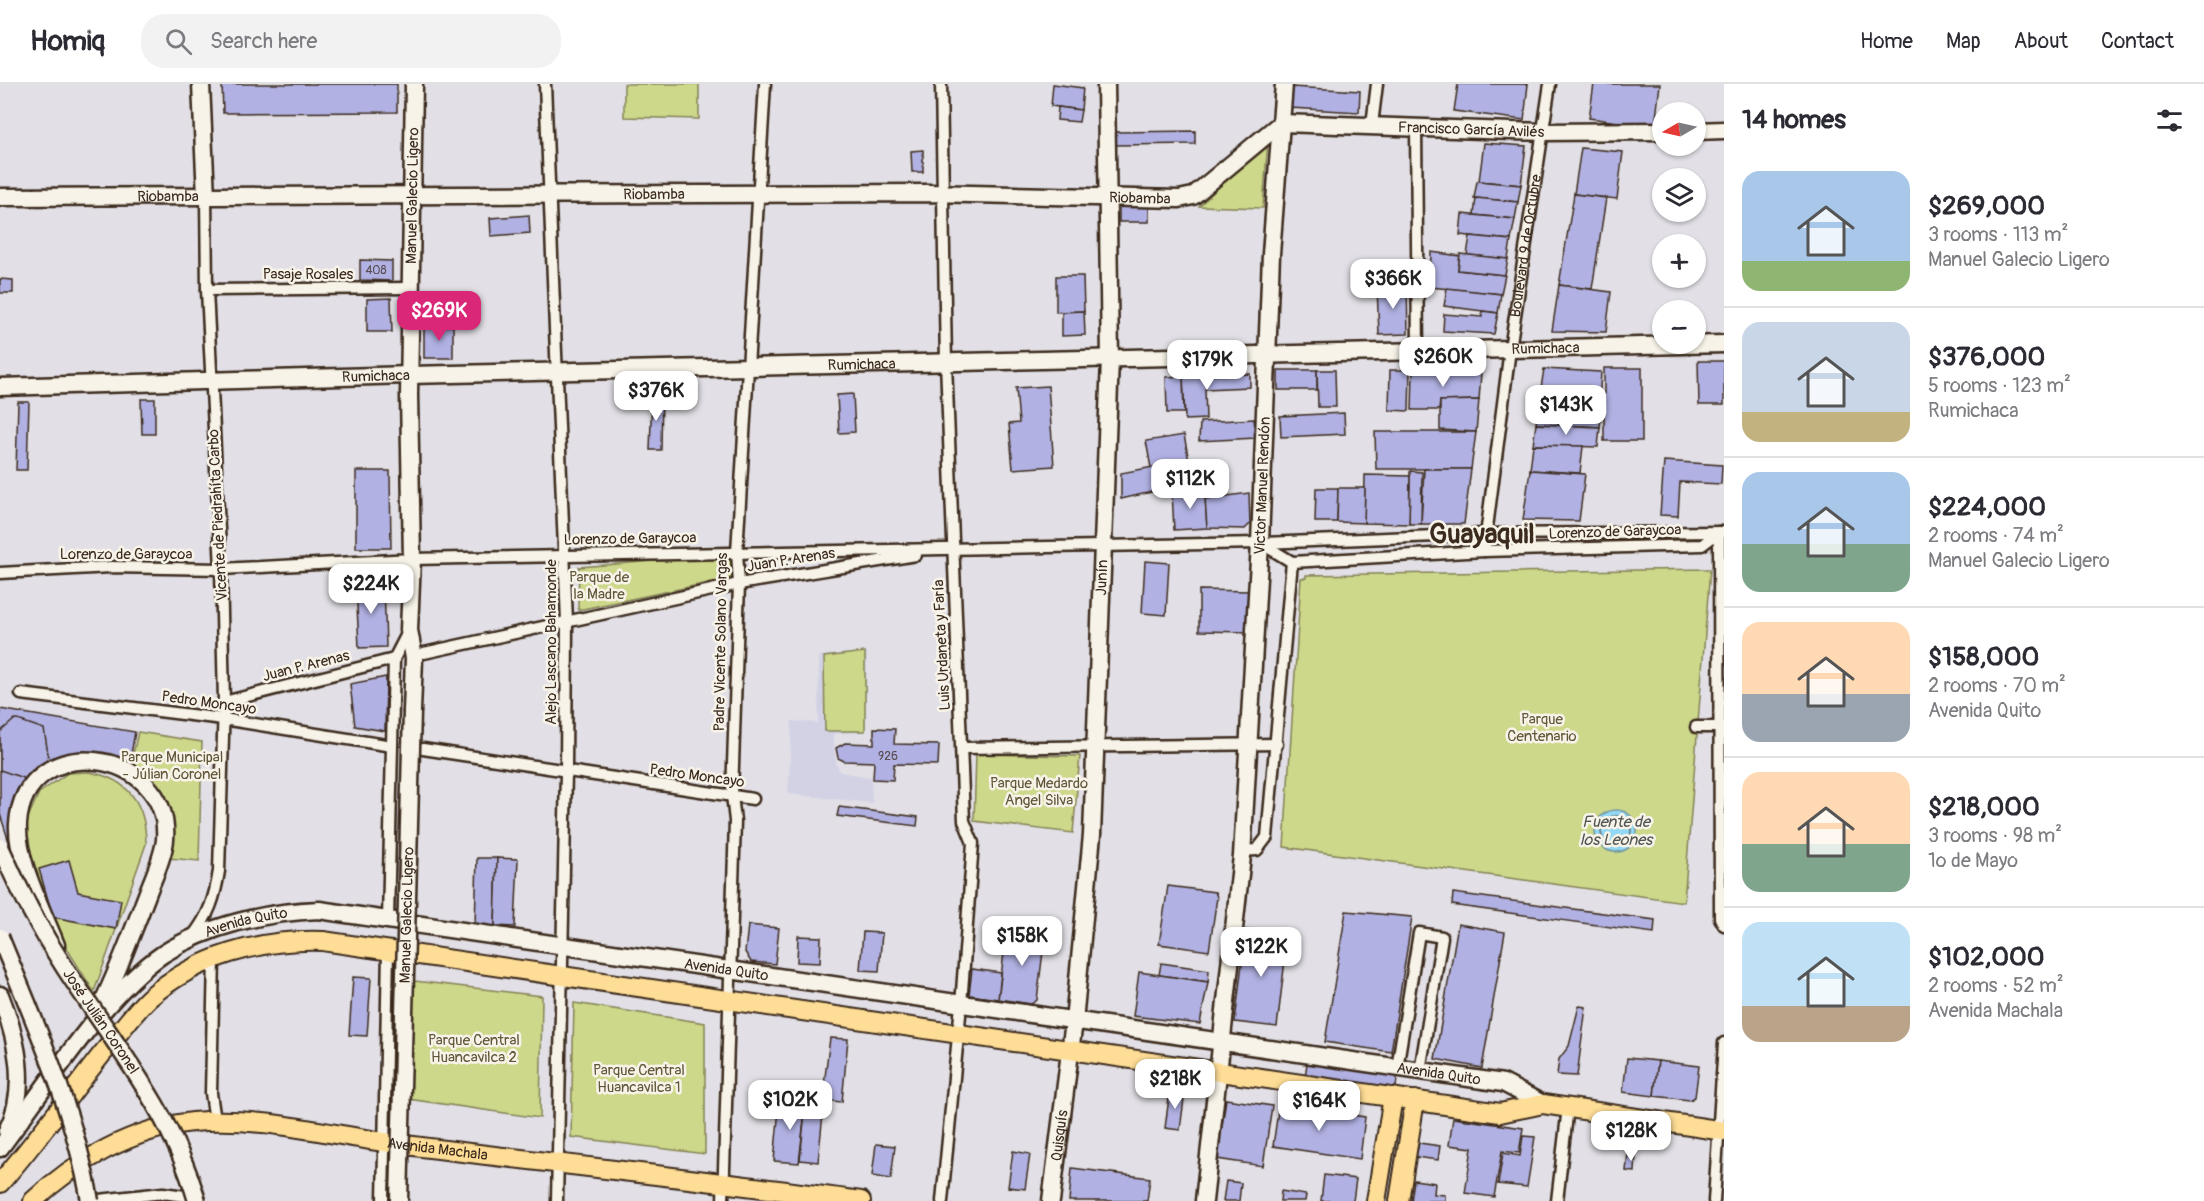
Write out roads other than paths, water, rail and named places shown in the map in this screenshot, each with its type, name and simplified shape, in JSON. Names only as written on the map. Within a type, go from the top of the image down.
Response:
[{"type":"main road","name":"Avenida Quito","points":[[0,1183],[148,999],[185,973],[214,958],[260,945],[303,941],[388,951],[1500,1113],[1543,1104],[1721,1131]]},
{"type":"main road","points":[[1376,1201],[1394,1097]]},
{"type":"main road","points":[[1399,1201],[1415,1100]]},
{"type":"main road","name":"Avenida Machala","points":[[33,1201],[69,1171],[129,1139],[161,1128],[216,1121],[236,1121],[385,1143],[724,1182],[861,1201]]},
{"type":"street","name":"Vicente de Piedrahíta Carbo","points":[[190,939],[206,919],[214,898],[219,871],[224,702],[221,569],[207,290],[201,84]]},
{"type":"street","name":"Manuel Galecio Ligero","points":[[399,1201],[414,658],[409,630],[412,559],[409,375],[414,84]]},
{"type":"street","name":"Alejo Lascano Bahamonde","points":[[545,84],[567,622],[557,1201]]},
{"type":"street","name":"Padre Vicente Solano Vargas","points":[[723,1201],[735,821],[732,795],[739,584],[737,552],[746,367],[765,84]]},
{"type":"street","name":"Luis Urdaneta y Faría","points":[[941,84],[952,549],[964,821],[973,843],[962,1005],[942,1201]]},
{"type":"street","name":"Junín","points":[[1067,1071],[1090,856],[1104,546],[1110,359],[1106,84]]},
{"type":"street","name":"Victor Manuel Rendón","points":[[1204,1201],[1242,851],[1260,543],[1266,355],[1284,84]]},
{"type":"street","points":[[1372,125],[1377,84]]},
{"type":"street","name":"Boulevard 9 de Octubre","points":[[1484,551],[1510,350],[1550,84]]},
{"type":"street","name":"Riobamba","points":[[0,197],[942,193],[1179,199],[1193,196],[1281,123]]},
{"type":"street","name":"Francisco García Avilés","points":[[1281,123],[1543,132],[1652,131]]},
{"type":"street","points":[[1416,127],[1418,352]]},
{"type":"street","points":[[1706,130],[1724,130]]},
{"type":"street","name":"Pasaje Rosales","points":[[207,290],[410,288]]},
{"type":"street","name":"Rumichaca","points":[[0,387],[556,371],[1724,344]]},
{"type":"street","points":[[1722,532],[1720,918],[1724,925]]},
{"type":"street","name":"Lorenzo de Garaycoa","points":[[0,573],[111,567],[221,569],[412,559],[566,555],[1260,543],[1486,534],[1722,532]]},
{"type":"street","name":"Lorenzo de Garaycoa","points":[[1292,562],[1484,551],[1702,545],[1722,532]]},
{"type":"street","points":[[1242,851],[1257,850],[1267,837],[1292,562],[1260,543]]},
{"type":"street","name":"Juan P. Arenas","points":[[424,653],[739,584],[952,549]]},
{"type":"street","name":"Manuel Galecio Ligero","points":[[388,920],[394,659],[409,630]]},
{"type":"street","name":"Juan P. Arenas","points":[[224,702],[394,659]]},
{"type":"street","name":"Pedro Moncayo","points":[[21,694],[223,719],[392,746]]},
{"type":"street","points":[[1696,727],[1722,727]]},
{"type":"street","points":[[962,748],[1277,744]]},
{"type":"street","name":"Pedro Moncayo","points":[[423,749],[753,800]]},
{"type":"street","points":[[63,966],[21,851],[18,822],[25,798],[39,779],[58,766],[93,759],[120,766],[140,780],[156,802],[165,840],[120,969],[88,1032]]},
{"type":"street","name":"José Julián Coronel","points":[[0,847],[11,872],[63,966],[159,1109],[182,1157],[196,1201]]},
{"type":"street","name":"Avenida Quito","points":[[0,1148],[88,1032],[129,983],[164,954],[190,939],[214,930],[262,917],[301,911],[334,912],[1503,1083],[1543,1104]]},
{"type":"street","points":[[1397,1068],[1419,933],[1442,938],[1420,1071]]},
{"type":"street","points":[[0,937],[49,1057],[80,1151],[90,1201],[183,1194],[203,1201]]},
{"type":"street","name":"Manuel Galecio Ligero","points":[[383,1201],[388,951]]},
{"type":"street","points":[[214,958],[211,1093],[216,1121]]},
{"type":"street","points":[[0,995],[15,1046],[19,1077],[19,1092],[12,1121],[0,1143]]},
{"type":"street","points":[[1714,1201],[1721,1131],[1724,1043]]},
{"type":"street","name":"Quisquís","points":[[1051,1201],[1067,1071]]},
{"type":"street","points":[[1557,1201],[1568,1107]]},
{"type":"water","name":"Fuente de los Leones","points":[[1616,810],[1624,811],[1631,816],[1636,823],[1636,839],[1631,846],[1624,851],[1616,852],[1608,851],[1601,846],[1596,839],[1595,831],[1596,823],[1601,816],[1608,811]]},
{"type":"district","name":"Guayaquil","points":[[1482,534]]},
{"type":"park label","name":"Parque de la Madre","points":[[599,586]]},
{"type":"park label","name":"Parque Centenario","points":[[1542,728]]},
{"type":"park label","name":"Parque Municipal - Júlian Coronel","points":[[172,766]]},
{"type":"park label","name":"Parque Medardo Angel Silva","points":[[1039,792]]},
{"type":"park label","name":"Parque Central Huancavilca 2","points":[[474,1048]]},
{"type":"park label","name":"Parque Central Huancavilca 1","points":[[639,1078]]}]
